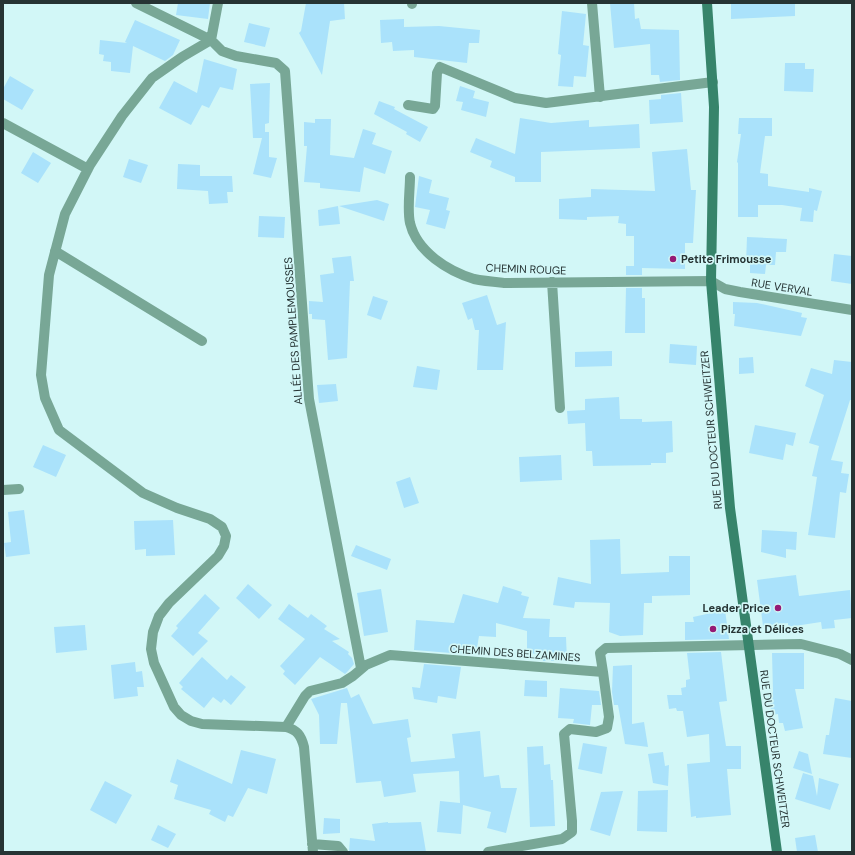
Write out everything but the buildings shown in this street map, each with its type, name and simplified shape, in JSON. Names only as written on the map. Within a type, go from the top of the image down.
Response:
[{"type":"main road","name":"RUE DU DOCTEUR SCHWEITZER","points":[[707,3],[714,107],[711,281],[730,508],[777,852]]},
{"type":"street","name":"ALLÉE DES PAMPLEMOUSSES","points":[[136,3],[211,40],[215,46],[229,53],[276,63],[281,66],[286,75],[309,399],[361,668]]},
{"type":"street","points":[[218,3],[211,40],[152,78],[122,116],[88,169],[65,214],[49,275],[41,375],[45,398],[59,430],[143,492],[176,508],[210,519],[222,527],[226,536],[224,546],[218,556],[169,602],[159,616],[153,632],[151,649],[154,663],[174,707],[191,721],[202,724],[286,727],[296,730],[302,738],[304,747],[312,848],[338,846],[343,852]]},
{"type":"street","points":[[592,3],[600,97]]},
{"type":"street","points":[[408,105],[433,109],[435,106],[437,72],[440,67],[515,98],[546,103],[713,82]]},
{"type":"street","points":[[3,123],[88,169]]},
{"type":"street","name":"CHEMIN ROUGE","points":[[410,177],[410,222],[414,234],[435,258],[451,270],[476,279],[505,283],[711,281]]},
{"type":"street","points":[[55,251],[202,341]]},
{"type":"street","name":"RUE VERVAL","points":[[711,281],[725,288],[740,292],[852,310]]},
{"type":"street","points":[[552,282],[560,408]]},
{"type":"street","points":[[3,490],[19,489]]},
{"type":"street","points":[[488,852],[562,839],[572,832],[564,734],[570,729],[596,732],[607,728],[609,718],[600,653],[606,648],[749,647],[801,644],[834,652],[852,660]]},
{"type":"street","name":"CHEMIN DES BELZAMINES","points":[[286,727],[305,696],[310,691],[342,683],[353,676],[361,668],[390,655],[603,672]]},
{"type":"place","name":"Petite Frimousse","points":[[673,259]]},
{"type":"place","name":"Leader Price","points":[[778,608]]},
{"type":"place","name":"Pizza et Délices","points":[[713,629]]}]
